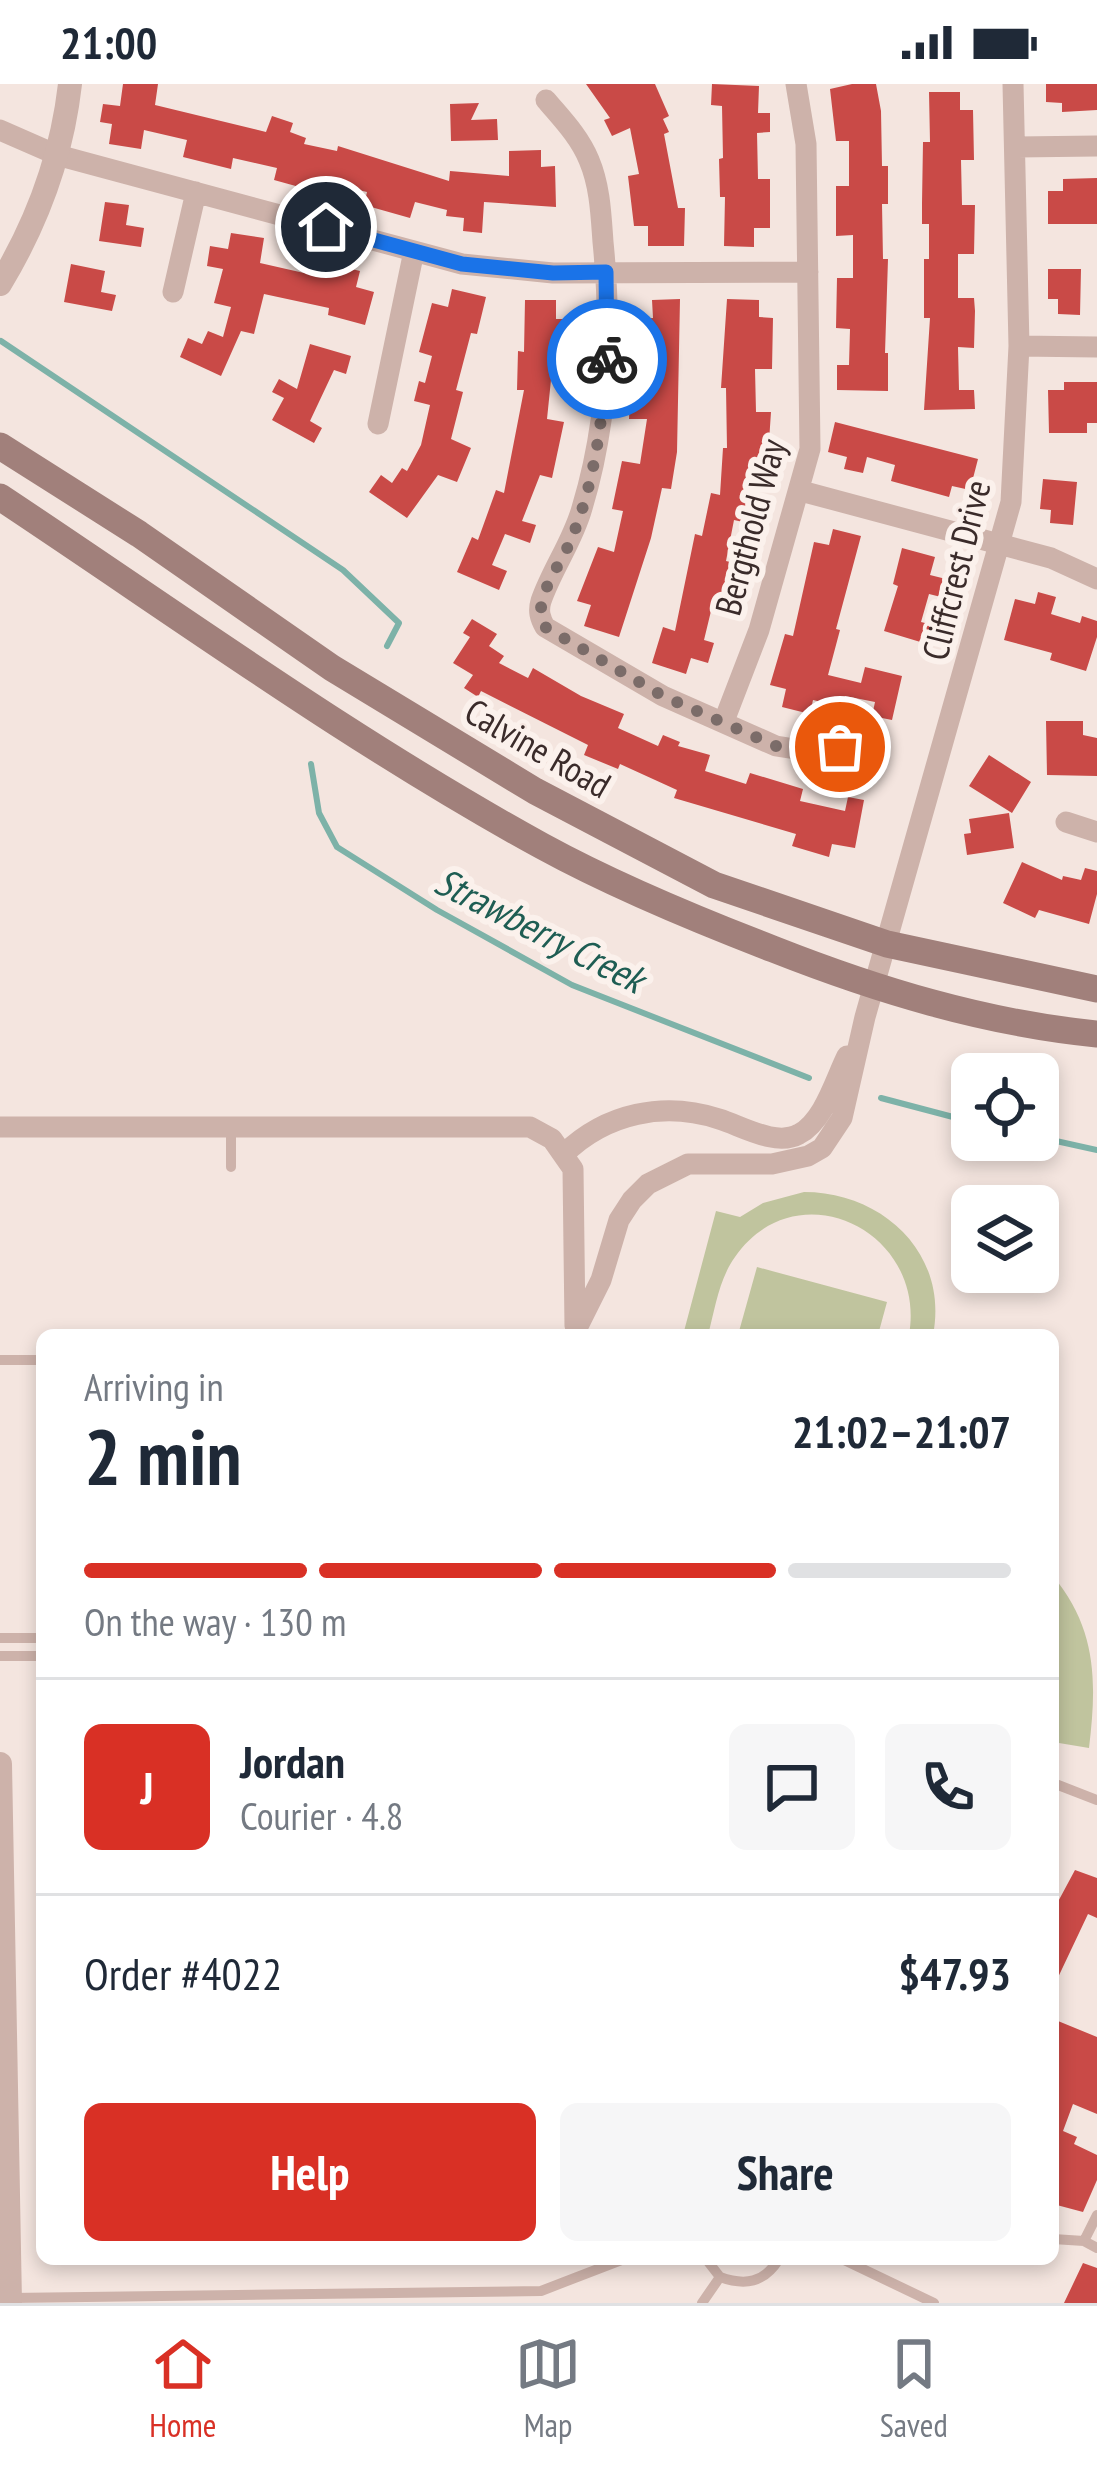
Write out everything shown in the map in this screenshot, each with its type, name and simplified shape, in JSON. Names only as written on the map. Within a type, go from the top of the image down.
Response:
[{"type":"main road","name":"Calvine Road","points":[[0,446],[139,534],[332,668],[535,791],[714,885],[886,944],[1097,989]]},
{"type":"main road","points":[[0,497],[407,766],[545,848],[703,922],[874,988],[967,1011],[1097,1034]]},
{"type":"street","points":[[0,284],[26,238],[57,155],[70,84]]},
{"type":"street","name":"Bergthold Way","points":[[724,722],[759,631],[810,449],[805,124],[796,84]]},
{"type":"street","name":"Cliffcrest Drive","points":[[863,1023],[1011,502],[1019,346],[1013,84]]},
{"type":"street","points":[[546,100],[579,140],[596,178],[606,272],[607,356],[597,449],[576,528],[540,604],[540,618],[545,627],[663,696],[793,751],[840,747]]},
{"type":"street","points":[[0,130],[57,155],[462,264],[553,273],[808,272]]},
{"type":"street","points":[[1017,147],[1097,146]]},
{"type":"street","points":[[173,292],[196,192]]},
{"type":"street","points":[[378,424],[413,251]]},
{"type":"street","points":[[1019,346],[1097,347]]},
{"type":"street","points":[[801,491],[1052,558],[1097,579]]},
{"type":"street","points":[[1066,822],[1097,832]]},
{"type":"street","points":[[564,1154],[599,1126],[630,1115],[663,1111],[698,1113],[779,1139],[801,1134],[814,1122],[863,1023]]},
{"type":"street","points":[[578,1329],[602,1280],[620,1220],[649,1184],[688,1165],[772,1163],[808,1156],[822,1148],[842,1118],[863,1023]]},
{"type":"street","points":[[0,1127],[507,1124],[542,1132],[573,1169],[575,1329]]},
{"type":"street","points":[[0,1764],[10,2301]]},
{"type":"lane","points":[[230,1126],[231,1167]]},
{"type":"lane","points":[[0,1360],[36,1360]]},
{"type":"lane","points":[[0,1638],[36,1638]]},
{"type":"lane","points":[[0,1656],[36,1656]]},
{"type":"lane","points":[[1059,1785],[1097,1800]]},
{"type":"lane","points":[[1084,2241],[1097,2215]]},
{"type":"lane","points":[[1059,2240],[1084,2241],[1097,2248]]},
{"type":"lane","points":[[10,2301],[321,2299],[541,2291],[608,2265]]},
{"type":"lane","points":[[711,2265],[720,2277],[749,2283],[762,2278],[774,2265]]},
{"type":"lane","points":[[855,2265],[934,2303]]},
{"type":"lane","points":[[702,2303],[720,2277]]},
{"type":"green space","points":[[804,1192],[833,1195],[883,1216],[904,1233],[931,1278],[933,1329],[909,1329],[909,1298],[898,1266],[878,1241],[852,1224],[822,1215],[791,1217],[761,1231],[730,1266],[709,1329],[685,1329],[716,1211],[740,1217],[763,1203]]},
{"type":"green space","points":[[757,1267],[887,1302],[880,1329],[740,1329]]},
{"type":"green space","points":[[1059,1584],[1078,1616],[1090,1657],[1089,1748],[1059,1743]]},
{"type":"building","points":[[123,84],[158,84],[155,105],[266,132],[272,116],[293,123],[290,132],[306,138],[304,144],[337,151],[338,146],[449,181],[450,171],[509,176],[509,151],[541,150],[541,167],[555,166],[556,207],[484,202],[482,233],[463,231],[464,218],[446,216],[447,210],[415,202],[410,218],[364,205],[367,192],[324,182],[321,193],[274,180],[277,168],[233,158],[231,169],[183,157],[187,140],[144,130],[141,149],[109,144],[112,124],[100,122],[103,104],[120,106]]},
{"type":"building","points":[[586,84],[655,84],[669,116],[663,119],[669,132],[664,134],[678,208],[685,208],[684,246],[648,246],[648,226],[634,226],[628,176],[639,174],[630,128],[612,136],[604,120],[610,118]]},
{"type":"building","points":[[712,84],[759,86],[758,113],[770,113],[770,132],[757,133],[758,179],[770,179],[770,228],[754,228],[754,247],[724,246],[725,197],[720,197],[719,159],[723,158],[722,106],[711,105]]},
{"type":"building","points":[[876,84],[882,166],[888,166],[888,204],[882,204],[883,259],[888,259],[888,391],[837,390],[837,365],[849,365],[850,329],[836,328],[837,278],[853,278],[853,235],[836,236],[836,186],[849,186],[849,141],[836,141],[830,89]]},
{"type":"building","points":[[1046,84],[1097,84],[1097,110],[1062,112],[1062,103],[1046,102]]},
{"type":"building","points":[[929,92],[960,92],[960,110],[973,110],[974,160],[961,160],[962,205],[975,205],[974,254],[958,254],[958,298],[974,298],[974,348],[958,347],[959,390],[974,390],[975,409],[924,410],[930,318],[924,318],[929,224],[922,224],[922,203],[923,142],[930,142]]},
{"type":"building","points":[[479,103],[471,120],[497,119],[498,140],[451,141],[450,104]]},
{"type":"building","points":[[1097,178],[1097,224],[1048,224],[1048,191],[1063,191],[1063,179]]},
{"type":"building","points":[[105,202],[129,205],[126,225],[144,228],[141,247],[99,241]]},
{"type":"building","points":[[231,233],[264,238],[260,263],[304,273],[307,258],[360,271],[356,287],[374,292],[365,325],[328,315],[329,308],[264,294],[254,334],[241,331],[221,376],[180,357],[188,338],[202,344],[208,331],[223,337],[231,307],[214,303],[223,269],[207,266],[210,246],[228,249]]},
{"type":"building","points":[[71,264],[105,271],[101,292],[116,295],[112,311],[64,302]]},
{"type":"building","points":[[1048,269],[1081,269],[1080,315],[1058,314],[1058,299],[1048,299]]},
{"type":"building","points":[[452,289],[486,297],[456,390],[463,392],[451,439],[471,448],[457,482],[438,475],[407,518],[369,492],[381,475],[392,483],[402,468],[407,471],[421,445],[430,405],[414,401],[432,356],[419,352],[432,303],[448,307]]},
{"type":"building","points":[[680,299],[677,452],[671,489],[662,488],[619,637],[584,626],[591,605],[577,601],[598,547],[614,552],[623,511],[612,509],[622,461],[640,464],[647,419],[629,419],[630,399],[634,368],[646,369],[648,337],[634,338],[634,319],[653,318],[652,300]]},
{"type":"building","points":[[727,299],[759,300],[759,317],[773,318],[772,369],[755,369],[756,412],[771,412],[767,471],[753,470],[752,524],[734,520],[726,561],[738,564],[725,615],[711,611],[704,640],[714,643],[708,663],[691,658],[686,674],[652,663],[663,627],[675,631],[695,534],[702,536],[711,493],[720,495],[723,448],[727,448],[726,388],[721,388]]},
{"type":"building","points":[[525,300],[556,300],[556,319],[570,319],[568,370],[552,370],[547,419],[564,422],[552,478],[540,475],[522,521],[536,525],[530,543],[505,534],[492,565],[507,571],[499,590],[457,572],[472,537],[478,540],[496,490],[504,493],[524,390],[517,390],[518,351],[524,352]]},
{"type":"building","points":[[310,344],[351,356],[346,374],[334,370],[310,421],[322,428],[314,443],[272,420],[284,398],[272,392],[279,379],[297,389]]},
{"type":"building","points":[[1064,382],[1097,382],[1097,423],[1087,423],[1087,433],[1049,433],[1048,390],[1064,390]]},
{"type":"building","points":[[835,422],[978,459],[970,490],[952,486],[949,497],[891,481],[895,465],[867,457],[863,473],[844,469],[847,457],[828,452]]},
{"type":"building","points":[[1043,479],[1077,482],[1073,525],[1050,523],[1051,510],[1040,509]]},
{"type":"building","points":[[833,529],[861,536],[828,675],[861,683],[865,667],[902,676],[892,720],[872,716],[875,702],[845,696],[842,707],[813,700],[810,714],[782,707],[786,689],[770,685],[785,634],[793,636],[814,542],[829,545]]},
{"type":"building","points":[[902,548],[935,557],[930,575],[946,579],[941,597],[929,594],[921,622],[933,625],[927,644],[884,631],[898,586],[893,584]]},
{"type":"building","points":[[1038,592],[1056,597],[1051,614],[1080,623],[1082,616],[1097,621],[1086,671],[1050,660],[1052,653],[1004,640],[1015,599],[1035,604]]},
{"type":"building","points":[[472,619],[497,634],[489,646],[504,656],[499,663],[528,678],[533,668],[624,714],[618,728],[658,746],[663,735],[680,742],[678,746],[710,755],[705,771],[746,784],[750,773],[803,789],[800,801],[845,811],[848,797],[864,800],[855,848],[832,844],[829,857],[792,846],[796,834],[674,798],[677,790],[620,764],[618,769],[584,755],[588,745],[481,691],[478,697],[464,688],[473,675],[453,663],[470,637],[463,633]]},
{"type":"building","points":[[1046,721],[1083,721],[1083,735],[1097,738],[1097,776],[1047,775]]},
{"type":"building","points":[[989,755],[1031,782],[1012,813],[969,786]]},
{"type":"building","points":[[1009,813],[1014,848],[967,855],[964,834],[971,833],[969,819]]},
{"type":"building","points":[[1022,862],[1062,880],[1063,876],[1081,880],[1085,868],[1097,871],[1089,924],[1039,910],[1035,918],[1003,903]]},
{"type":"building","points":[[1075,1870],[1097,1878],[1097,1918],[1088,1914],[1059,1975],[1059,1900]]},
{"type":"building","points":[[1059,2021],[1097,2037],[1097,2114],[1073,2104],[1063,2131],[1077,2137],[1074,2144],[1097,2155],[1097,2180],[1083,2212],[1059,2206]]},
{"type":"building","points":[[1083,2263],[1097,2268],[1097,2303],[1064,2303]]},
{"type":"waterway","name":"Strawberry Creek","points":[[1,341],[343,570],[399,623],[387,646]]},
{"type":"waterway","name":"Strawberry Creek","points":[[311,764],[319,813],[337,847],[437,910],[572,985],[809,1078]]},
{"type":"waterway","name":"Strawberry Creek","points":[[881,1098],[951,1116]]},
{"type":"waterway","name":"Strawberry Creek","points":[[1059,1142],[1097,1150]]},
{"type":"way so far","points":[[607,359],[597,449],[576,528],[540,604],[545,627],[663,696],[776,746],[793,751],[840,747]]},
{"type":"route","points":[[326,227],[462,264],[553,273],[606,272],[607,359]]}]
